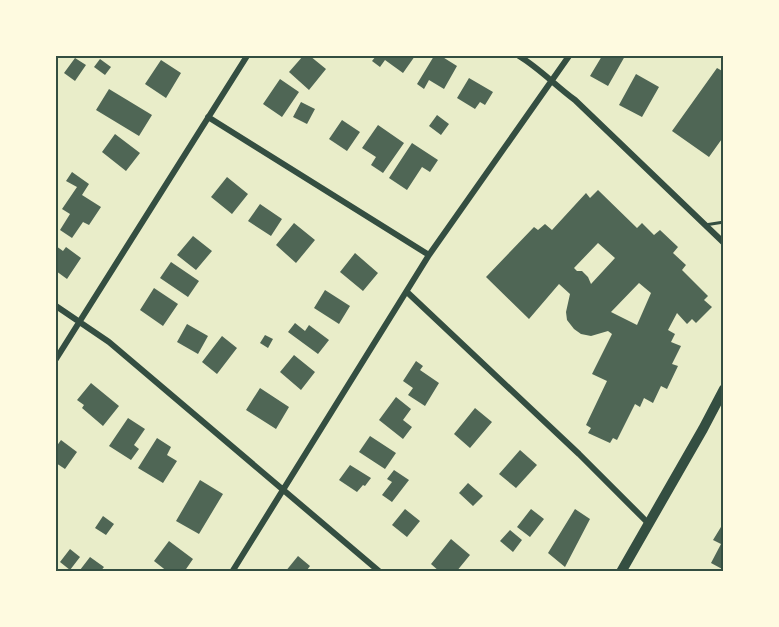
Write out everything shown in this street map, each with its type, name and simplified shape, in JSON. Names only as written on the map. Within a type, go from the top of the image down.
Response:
[{"type":"main road","points":[[621,572],[723,389]]},
{"type":"street","points":[[56,359],[247,56]]},
{"type":"street","points":[[519,56],[535,66],[550,82],[575,100],[723,243]]},
{"type":"street","points":[[232,572],[429,255],[569,56]]},
{"type":"street","points":[[208,117],[429,255]]},
{"type":"street","points":[[407,292],[579,454],[649,525]]},
{"type":"street","points":[[56,306],[109,342],[380,572]]},
{"type":"lane","points":[[703,225],[723,222]]},
{"type":"building","points":[[303,56],[310,56],[326,69],[309,90],[289,72]]},
{"type":"building","points":[[376,56],[415,56],[403,73],[385,60],[380,67],[372,61]]},
{"type":"building","points":[[434,56],[441,56],[457,66],[444,89],[429,80],[424,89],[417,84]]},
{"type":"building","points":[[602,56],[625,56],[608,86],[590,76]]},
{"type":"building","points":[[75,58],[86,65],[75,81],[64,73]]},
{"type":"building","points":[[100,59],[111,67],[105,75],[94,67]]},
{"type":"building","points":[[161,60],[181,73],[166,98],[145,84]]},
{"type":"building","points":[[717,68],[724,72],[724,120],[721,124],[724,126],[724,136],[709,157],[672,131]]},
{"type":"building","points":[[636,74],[659,87],[642,117],[619,105]]},
{"type":"building","points":[[469,78],[493,92],[485,105],[480,102],[475,109],[457,98]]},
{"type":"building","points":[[280,79],[299,92],[282,117],[263,104]]},
{"type":"building","points":[[109,89],[152,115],[139,136],[96,110]]},
{"type":"building","points":[[301,102],[315,109],[307,124],[293,117]]},
{"type":"building","points":[[437,115],[449,124],[441,135],[429,126]]},
{"type":"building","points":[[342,120],[360,132],[347,151],[329,139]]},
{"type":"building","points":[[378,125],[404,143],[383,173],[371,165],[376,157],[362,148]]},
{"type":"building","points":[[115,134],[140,153],[126,171],[102,152]]},
{"type":"building","points":[[412,143],[438,160],[430,172],[422,167],[407,190],[389,178]]},
{"type":"building","points":[[72,172],[89,184],[82,195],[101,207],[89,225],[83,222],[72,238],[60,230],[70,214],[62,209],[77,187],[66,181]]},
{"type":"building","points":[[227,177],[248,194],[232,214],[211,197]]},
{"type":"building","points":[[598,190],[637,228],[642,223],[654,235],[660,230],[678,247],[673,253],[686,265],[682,270],[708,296],[704,300],[712,307],[696,323],[692,319],[687,324],[677,313],[668,330],[675,334],[671,342],[681,346],[672,364],[678,366],[667,389],[661,386],[653,403],[644,398],[640,407],[635,404],[617,440],[613,438],[610,443],[588,433],[591,428],[586,425],[607,381],[592,374],[612,334],[608,331],[591,336],[581,334],[574,329],[567,320],[566,312],[570,294],[559,284],[529,319],[486,277],[534,227],[538,230],[545,224],[552,230],[586,193],[590,198]],"holes":[[[598,243],[615,258],[591,284],[582,271],[574,268]],[[639,283],[651,293],[637,325],[611,312]]]},
{"type":"building","points":[[260,204],[282,219],[271,236],[248,221]]},
{"type":"building","points":[[294,223],[315,240],[296,263],[276,245]]},
{"type":"building","points":[[193,236],[212,251],[196,270],[177,255]]},
{"type":"building","points":[[56,246],[63,251],[66,247],[81,258],[67,279],[56,271]]},
{"type":"building","points":[[355,253],[378,273],[363,291],[340,272]]},
{"type":"building","points":[[171,262],[199,281],[188,297],[160,278]]},
{"type":"building","points":[[154,288],[178,304],[163,326],[140,310]]},
{"type":"building","points":[[325,290],[350,306],[339,324],[314,308]]},
{"type":"building","points":[[295,323],[305,331],[309,325],[329,340],[318,354],[288,332]]},
{"type":"building","points":[[187,324],[208,336],[198,354],[177,342]]},
{"type":"building","points":[[265,335],[273,339],[268,348],[260,343]]},
{"type":"building","points":[[222,336],[237,348],[217,374],[202,362]]},
{"type":"building","points":[[294,355],[315,372],[301,390],[280,372]]},
{"type":"building","points":[[416,361],[423,366],[420,370],[439,383],[425,406],[408,395],[413,388],[403,381]]},
{"type":"building","points":[[91,383],[119,406],[103,426],[82,408],[84,405],[77,400]]},
{"type":"building","points":[[260,388],[289,407],[276,429],[246,410]]},
{"type":"building","points":[[396,397],[411,409],[403,420],[412,427],[403,439],[379,420]]},
{"type":"building","points":[[475,408],[492,422],[470,448],[454,434]]},
{"type":"building","points":[[128,418],[145,429],[134,445],[139,449],[131,460],[109,446]]},
{"type":"building","points":[[370,436],[396,453],[385,469],[359,452]]},
{"type":"building","points":[[157,438],[171,447],[167,455],[177,461],[163,483],[138,468]]},
{"type":"building","points":[[61,440],[77,452],[65,469],[56,463],[56,447]]},
{"type":"building","points":[[520,450],[537,465],[516,488],[499,474]]},
{"type":"building","points":[[350,465],[371,478],[357,492],[339,480]]},
{"type":"building","points":[[394,470],[409,480],[392,502],[382,495],[392,482],[387,479]]},
{"type":"building","points":[[200,480],[223,494],[199,534],[176,521]]},
{"type":"building","points":[[468,483],[483,496],[473,506],[459,493]]},
{"type":"building","points":[[405,509],[420,521],[407,537],[392,525]]},
{"type":"building","points":[[531,509],[544,519],[530,537],[517,527]]},
{"type":"building","points":[[575,509],[590,519],[565,567],[548,553]]},
{"type":"building","points":[[103,516],[114,524],[106,535],[95,528]]},
{"type":"building","points":[[724,522],[724,570],[711,563],[721,544],[713,540]]},
{"type":"building","points":[[510,530],[522,540],[513,552],[500,541]]},
{"type":"building","points":[[451,539],[470,555],[456,572],[440,572],[431,564]]},
{"type":"building","points":[[169,541],[193,559],[184,572],[168,572],[154,561]]},
{"type":"building","points":[[70,549],[80,557],[70,570],[60,562]]},
{"type":"building","points":[[298,556],[310,566],[308,572],[285,572]]},
{"type":"building","points":[[90,557],[104,567],[100,572],[80,570]]}]
